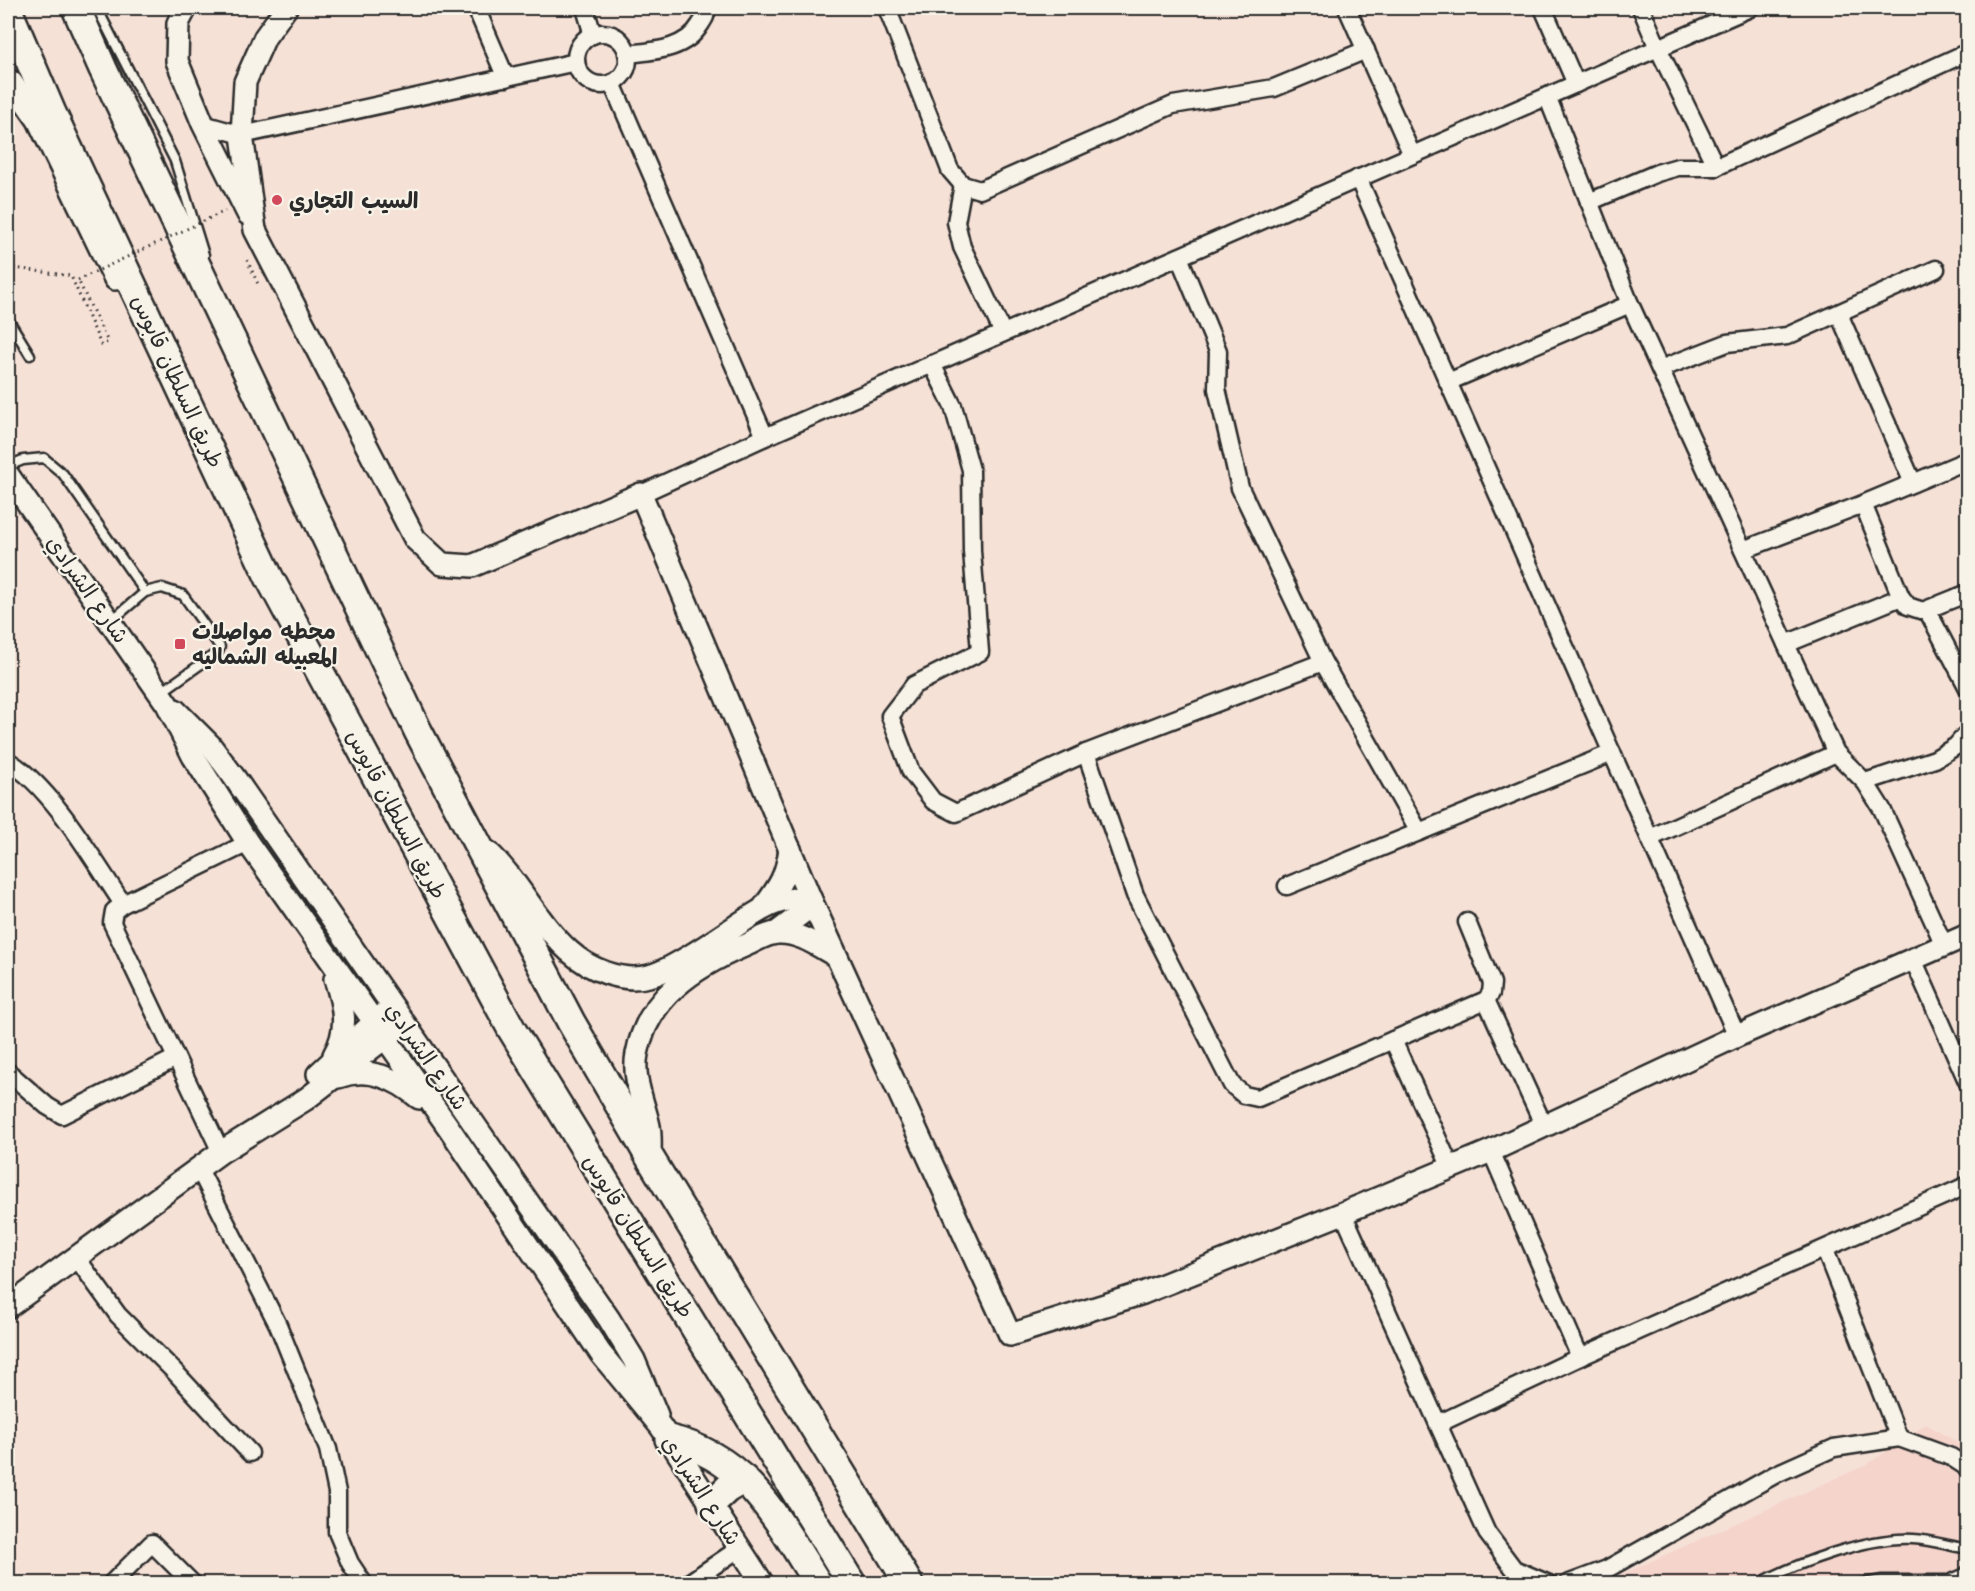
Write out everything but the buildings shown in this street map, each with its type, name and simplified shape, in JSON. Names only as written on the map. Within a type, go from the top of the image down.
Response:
[{"type":"highway","points":[[76,8],[418,730],[474,839],[572,1022],[650,1158],[909,1584]]},
{"type":"highway","name":"طريق السلطان قابوس","points":[[8,10],[52,113],[269,577],[512,1030],[852,1584]]},
{"type":"highway","points":[[665,1433],[717,1457],[744,1479],[771,1510],[818,1584]]},
{"type":"highway","points":[[712,1503],[727,1489],[744,1479]]},
{"type":"street","points":[[186,8],[178,23],[177,60],[202,124],[255,230],[415,539],[442,564],[472,566],[1750,8]]},
{"type":"street","points":[[255,230],[242,135],[245,82],[265,37],[286,8]]},
{"type":"street","points":[[476,8],[506,78]]},
{"type":"street","points":[[585,8],[593,35]]},
{"type":"street","points":[[627,54],[665,50],[685,41],[696,32],[706,14],[706,8]]},
{"type":"street","points":[[887,8],[950,170],[963,185],[980,190],[1173,105],[1274,88],[1366,50]]},
{"type":"street","points":[[1347,8],[1412,155]]},
{"type":"street","points":[[1543,8],[1576,84]]},
{"type":"street","points":[[1641,8],[1716,167]]},
{"type":"street","points":[[601,33],[621,41],[627,54],[628,63],[625,72],[612,83],[603,85],[585,78],[576,62],[578,51],[584,41],[601,33]]},
{"type":"street","points":[[1589,202],[1657,173],[1678,167],[1716,167],[1968,52]]},
{"type":"street","points":[[202,124],[242,135],[576,62]]},
{"type":"street","points":[[8,80],[38,120],[164,381],[193,413]]},
{"type":"street","points":[[612,83],[765,437]]},
{"type":"street","points":[[1547,96],[1630,304],[1836,753],[1865,782],[1882,809],[1944,945]]},
{"type":"street","points":[[1358,178],[1737,1036]]},
{"type":"street","points":[[963,185],[956,222],[962,247],[1003,333]]},
{"type":"street","points":[[1179,257],[1218,351],[1217,389],[1240,488],[1323,662],[1419,832]]},
{"type":"street","points":[[1660,369],[1727,343],[1787,336],[1936,269]]},
{"type":"street","points":[[1448,382],[1630,304]]},
{"type":"street","points":[[1839,314],[1913,483]]},
{"type":"street","points":[[932,364],[953,406],[971,470],[972,551],[980,652],[914,685],[890,716],[911,772],[933,801],[956,813],[1086,753],[1323,662]]},
{"type":"street","points":[[1743,550],[1863,504],[1968,460]]},
{"type":"street","name":"شارع الشرادي","points":[[8,475],[164,699],[193,756],[248,843],[449,1128],[594,1345],[665,1433],[763,1584]]},
{"type":"street","points":[[641,494],[811,900],[1010,1335],[1143,1293],[1344,1213],[1491,1151],[1737,1036],[1968,935]]},
{"type":"street","points":[[1863,504],[1901,597],[1908,606],[1915,610],[1927,610],[1968,593]]},
{"type":"street","points":[[1786,644],[1901,597]]},
{"type":"street","points":[[1927,610],[1968,688]]},
{"type":"street","name":"شارع الشرادي","points":[[164,699],[197,731],[222,761],[609,1319],[645,1382],[665,1433]]},
{"type":"street","points":[[1865,782],[1935,759],[1956,746],[1968,732]]},
{"type":"street","points":[[1086,753],[1135,895],[1232,1085],[1244,1095],[1258,1098],[1486,1000],[1491,993],[1492,983],[1467,922]]},
{"type":"street","points":[[1287,886],[1612,753]]},
{"type":"street","points":[[1650,838],[1836,753]]},
{"type":"street","points":[[8,761],[19,767],[59,809],[123,904]]},
{"type":"street","points":[[474,839],[502,866],[569,951],[607,974],[631,978],[648,976],[666,969],[764,907],[797,897],[811,900]]},
{"type":"street","points":[[221,1152],[112,923],[114,912],[123,904],[248,843]]},
{"type":"street","points":[[764,907],[782,883],[790,849]]},
{"type":"street","points":[[650,1158],[649,1127],[639,1090],[636,1057],[651,1014],[664,996],[680,981],[729,953],[776,933],[805,911],[811,900]]},
{"type":"street","points":[[776,933],[801,936],[836,956]]},
{"type":"street","points":[[323,951],[342,999],[345,1016],[340,1042],[329,1073]]},
{"type":"street","points":[[1913,959],[1968,1083]]},
{"type":"street","points":[[1486,1000],[1544,1126]]},
{"type":"street","points":[[8,1307],[221,1152],[278,1115],[398,1014]]},
{"type":"street","points":[[1393,1040],[1451,1168]]},
{"type":"street","points":[[8,1072],[47,1106],[62,1115],[176,1058]]},
{"type":"street","points":[[329,1073],[362,1072],[392,1079],[421,1100],[449,1128]]},
{"type":"street","points":[[1491,1151],[1580,1357]]},
{"type":"street","points":[[199,1168],[278,1325],[324,1438],[337,1492],[336,1532],[350,1563],[364,1584]]},
{"type":"street","points":[[1438,1424],[1580,1357],[1968,1185]]},
{"type":"street","points":[[1344,1213],[1487,1533],[1514,1569],[1540,1582]]},
{"type":"street","points":[[1825,1250],[1899,1438]]},
{"type":"street","points":[[76,1257],[118,1315],[250,1453]]},
{"type":"street","points":[[1567,1584],[1607,1569],[1776,1474],[1834,1448],[1899,1438],[1951,1457],[1968,1468]]},
{"type":"street","points":[[111,1584],[152,1543],[194,1584]]},
{"type":"street","points":[[687,1584],[740,1548]]},
{"type":"lane","points":[[97,8],[175,161],[202,245],[217,308]]},
{"type":"lane","points":[[8,319],[30,355]]},
{"type":"lane","points":[[8,466],[23,460],[44,458],[63,474],[145,592]]},
{"type":"lane","points":[[111,622],[145,592],[162,588],[183,595],[220,647],[218,652],[164,699]]},
{"type":"lane","points":[[1758,1584],[1783,1571],[1832,1553],[1881,1542],[1912,1539],[1968,1549]]},
{"type":"lane","points":[[1859,1584],[1882,1580],[1949,1580],[1963,1574],[1968,1569]]},
{"type":"path","points":[[8,267],[71,276],[101,345],[108,342],[78,280],[225,211]]},
{"type":"shaded area","points":[[1926,1424],[1967,1448],[1967,1583],[1570,1584],[1607,1581],[1868,1464]]},
{"type":"place","name":"السيب التجاري","points":[[277,200]]},
{"type":"place","name":"محطه مواصلات المعبيله الشماليه","points":[[180,644]]}]
